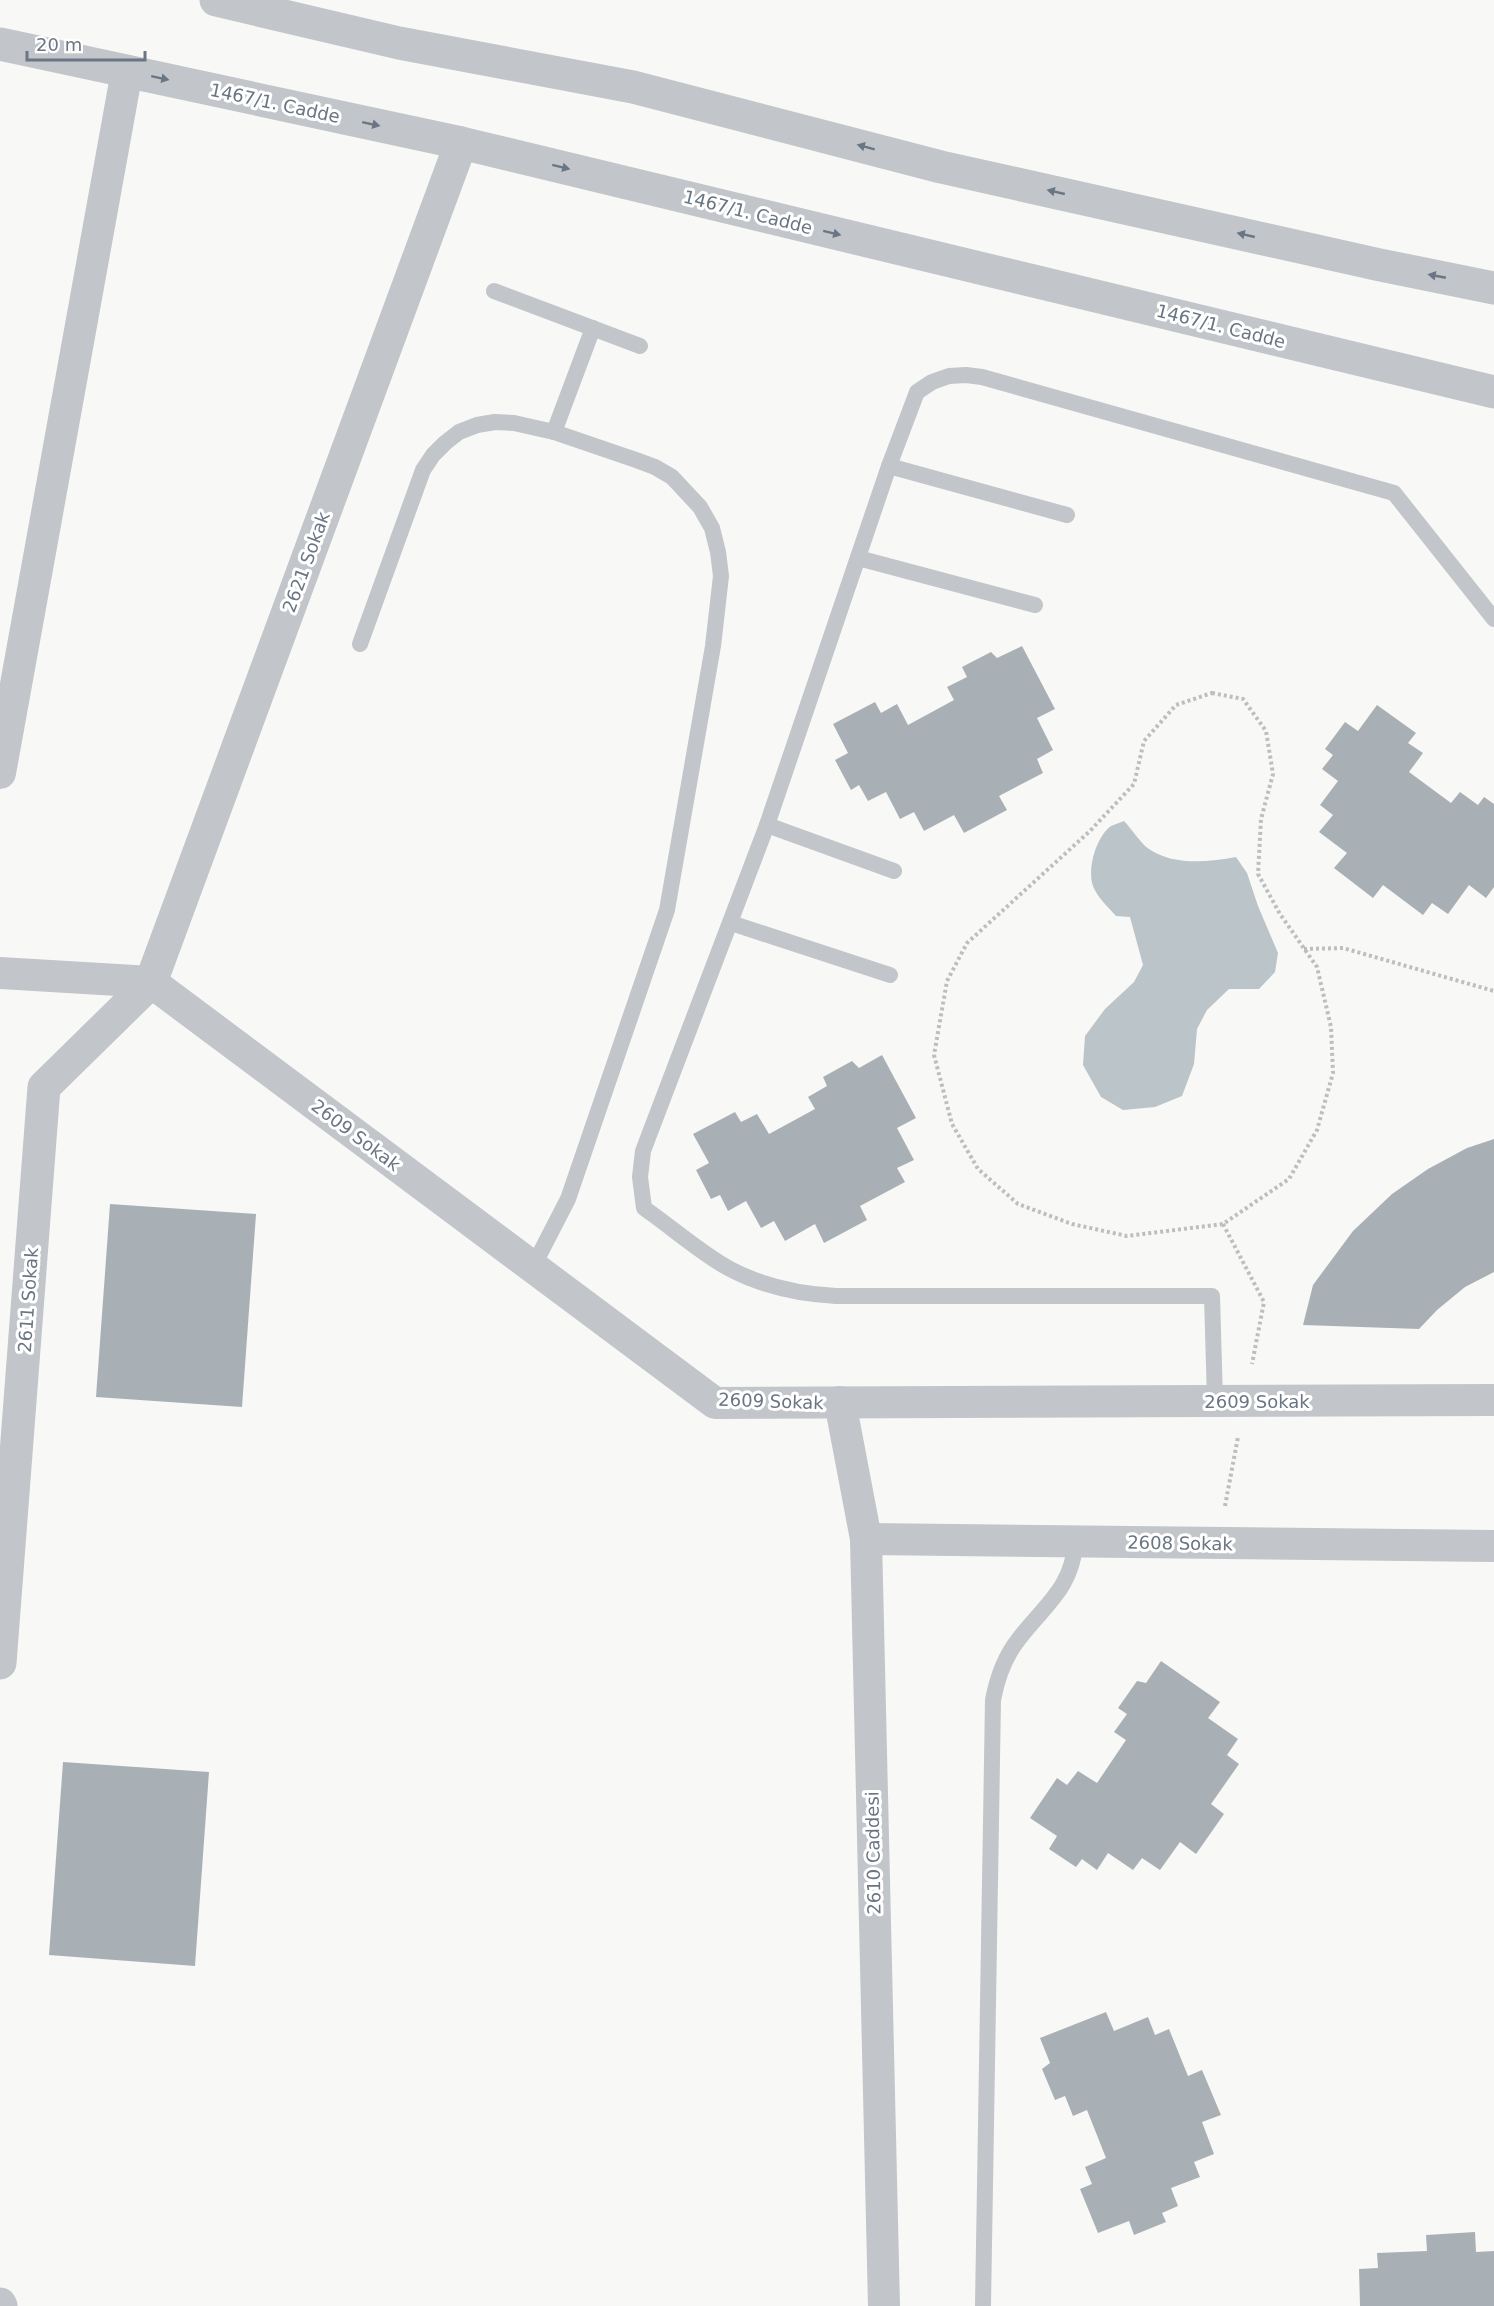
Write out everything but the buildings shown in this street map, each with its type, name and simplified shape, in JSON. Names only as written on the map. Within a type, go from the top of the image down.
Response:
[{"type":"street","points":[[216,0],[399,43],[633,87],[941,167],[1380,265],[1494,288]]},
{"type":"street","name":"1467/1. Cadde","points":[[0,44],[461,143],[1494,392]]},
{"type":"street","points":[[0,773],[127,71]]},
{"type":"street","name":"2621 Sokak","points":[[151,982],[461,143]]},
{"type":"street","points":[[0,974],[151,982]]},
{"type":"street","name":"2609 Sokak","points":[[151,982],[715,1403],[1494,1400]]},
{"type":"street","name":"2611 Sokak","points":[[0,1663],[44,1086],[151,982]]},
{"type":"street","name":"2610 Caddesi","points":[[840,1402],[866,1539],[884,2306]]},
{"type":"street","name":"2608 Sokak","points":[[866,1539],[1494,1546]]},
{"type":"lane","points":[[494,291],[640,346]]},
{"type":"lane","points":[[554,432],[593,328]]},
{"type":"lane","points":[[1215,1401],[1212,1296],[836,1296],[806,1294],[775,1288],[728,1268],[644,1208],[640,1176],[643,1151],[767,825],[916,392],[932,382],[949,376],[982,377],[1394,493],[1494,619]]},
{"type":"lane","points":[[360,644],[423,470],[433,455],[459,432],[477,425],[495,422],[514,423],[554,432],[636,459],[672,477],[700,507],[712,528],[718,552],[720,576],[713,646],[667,910],[568,1198],[533,1268]]},
{"type":"lane","points":[[889,466],[1067,515]]},
{"type":"lane","points":[[858,558],[1035,605]]},
{"type":"lane","points":[[767,825],[894,871]]},
{"type":"lane","points":[[731,923],[890,975]]},
{"type":"lane","points":[[983,2306],[993,1700],[1005,1660],[1017,1641],[1061,1589],[1070,1574],[1076,1541]]},
{"type":"path","points":[[1212,693],[1243,699],[1266,731],[1273,774],[1261,819],[1258,874],[1303,949],[1317,967],[1331,1027],[1333,1073],[1317,1130],[1288,1179],[1223,1224],[1127,1236],[1072,1224],[1018,1204],[978,1169],[952,1124],[934,1055],[947,981],[967,943],[1089,831],[1134,784],[1144,741],[1176,705],[1212,693]]},
{"type":"path","points":[[1303,949],[1343,948],[1494,991]]},
{"type":"shaded area","points":[[1124,821],[1149,849],[1169,858],[1203,861],[1236,857],[1247,873],[1278,953],[1275,972],[1259,989],[1229,989],[1207,1010],[1197,1029],[1194,1064],[1182,1096],[1155,1107],[1123,1110],[1101,1097],[1083,1065],[1085,1036],[1105,1009],[1134,982],[1143,965],[1130,917],[1116,916],[1097,894],[1091,879],[1092,862],[1097,845],[1111,826]]}]
